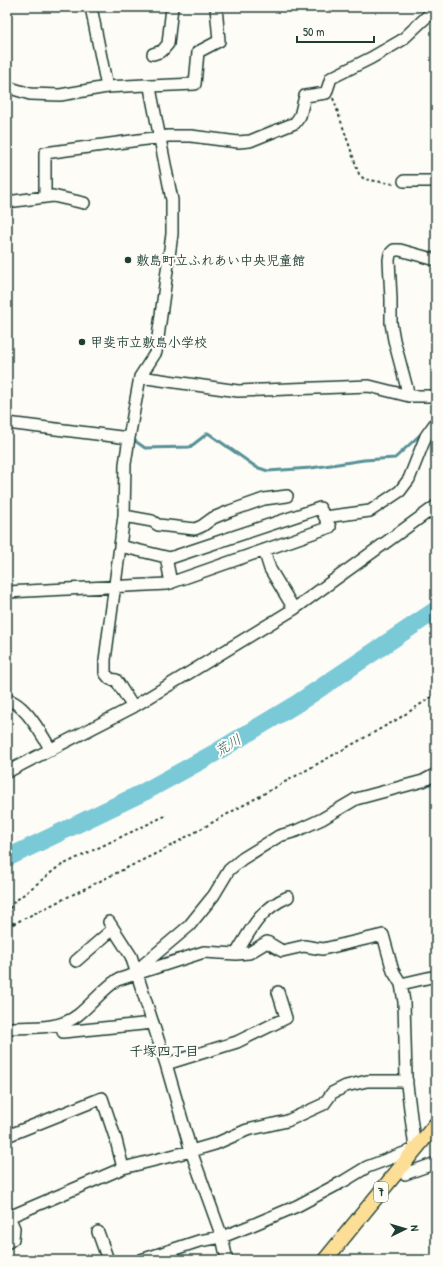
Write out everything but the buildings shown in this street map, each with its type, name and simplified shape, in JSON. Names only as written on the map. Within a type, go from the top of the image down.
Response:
[{"type":"main road","name":"7","points":[[325,1260],[436,1124]]},
{"type":"street","points":[[91,7],[107,87]]},
{"type":"street","points":[[153,54],[162,51],[168,44],[172,7]]},
{"type":"street","points":[[7,87],[30,94],[60,95],[107,87],[196,84],[198,52],[219,41],[216,7]]},
{"type":"street","points":[[45,196],[45,152],[159,137],[191,136],[238,142],[250,141],[296,123],[300,116],[305,96],[326,93],[331,78],[371,58],[402,40],[436,8]]},
{"type":"street","points":[[132,706],[116,680],[110,679],[105,673],[105,660],[124,516],[126,464],[129,438],[140,377],[156,352],[172,234],[172,200],[150,86]]},
{"type":"street","points":[[404,181],[436,181]]},
{"type":"street","points":[[7,202],[53,196],[84,203]]},
{"type":"street","points":[[409,396],[391,323],[392,299],[389,260],[390,254],[394,250],[400,250],[436,260]]},
{"type":"street","points":[[140,377],[238,391],[369,386],[409,396],[436,396]]},
{"type":"street","points":[[325,517],[370,511],[400,491],[409,479],[426,436],[436,422]]},
{"type":"street","points":[[7,423],[129,438]]},
{"type":"street","points":[[124,516],[152,521],[158,525],[195,529],[213,518],[230,511],[264,499],[287,496]]},
{"type":"street","points":[[7,772],[132,706],[294,609],[436,506]]},
{"type":"street","points":[[7,592],[168,584],[330,527],[320,508],[170,558],[120,546]]},
{"type":"street","points":[[264,550],[270,569],[294,609]]},
{"type":"street","points":[[166,557],[171,583]]},
{"type":"street","points":[[7,700],[13,700],[35,723],[51,750]]},
{"type":"street","points":[[137,974],[144,964],[189,926],[214,895],[230,870],[242,859],[279,836],[296,831],[322,819],[356,799],[423,781],[436,774]]},
{"type":"street","points":[[236,954],[256,922],[266,910],[276,902],[288,897]]},
{"type":"street","points":[[76,961],[111,926],[130,956],[166,1064],[191,1151],[222,1237],[227,1260]]},
{"type":"street","points":[[7,1028],[43,1027],[62,1024],[77,1016],[92,1003],[106,987],[117,980],[204,952],[236,954],[249,952],[267,942],[282,951],[304,946],[323,949],[383,935],[393,971],[401,984],[404,1002],[407,1081],[415,1150],[367,1167],[297,1206],[222,1237],[199,1241],[141,1260]]},
{"type":"street","points":[[401,984],[436,976]]},
{"type":"street","points":[[166,1064],[237,1042],[286,1018],[278,992]]},
{"type":"street","points":[[62,1024],[63,1032],[153,1023]]},
{"type":"street","points":[[7,1243],[12,1239],[14,1228],[8,1214],[123,1168],[216,1144],[247,1130],[287,1121],[324,1104],[332,1093],[346,1086],[367,1081],[407,1081]]},
{"type":"street","points":[[7,1136],[102,1098],[116,1140],[123,1168]]},
{"type":"street","points":[[398,1170],[405,1174],[436,1163]]},
{"type":"street","points":[[98,1232],[108,1260]]},
{"type":"path","points":[[326,93],[334,100],[359,174],[364,179],[398,184],[404,181]]},
{"type":"path","points":[[7,927],[169,847],[386,726],[436,694]]},
{"type":"path","points":[[13,924],[7,914],[13,903],[58,867],[168,814]]},
{"type":"waterway","points":[[131,438],[145,448],[190,447],[208,433],[256,467],[268,471],[311,468],[364,460],[395,458],[423,432]]},
{"type":"waterway","name":"荒川","points":[[7,858],[144,792],[213,754],[298,703],[436,610]]},
{"type":"place","name":"敷島町立ふれあい中央児童館","points":[[128,260]]},
{"type":"place","name":"甲斐市立敷島小学校","points":[[82,342]]},
{"type":"district","name":"千塚四丁目","points":[[164,1051]]}]
